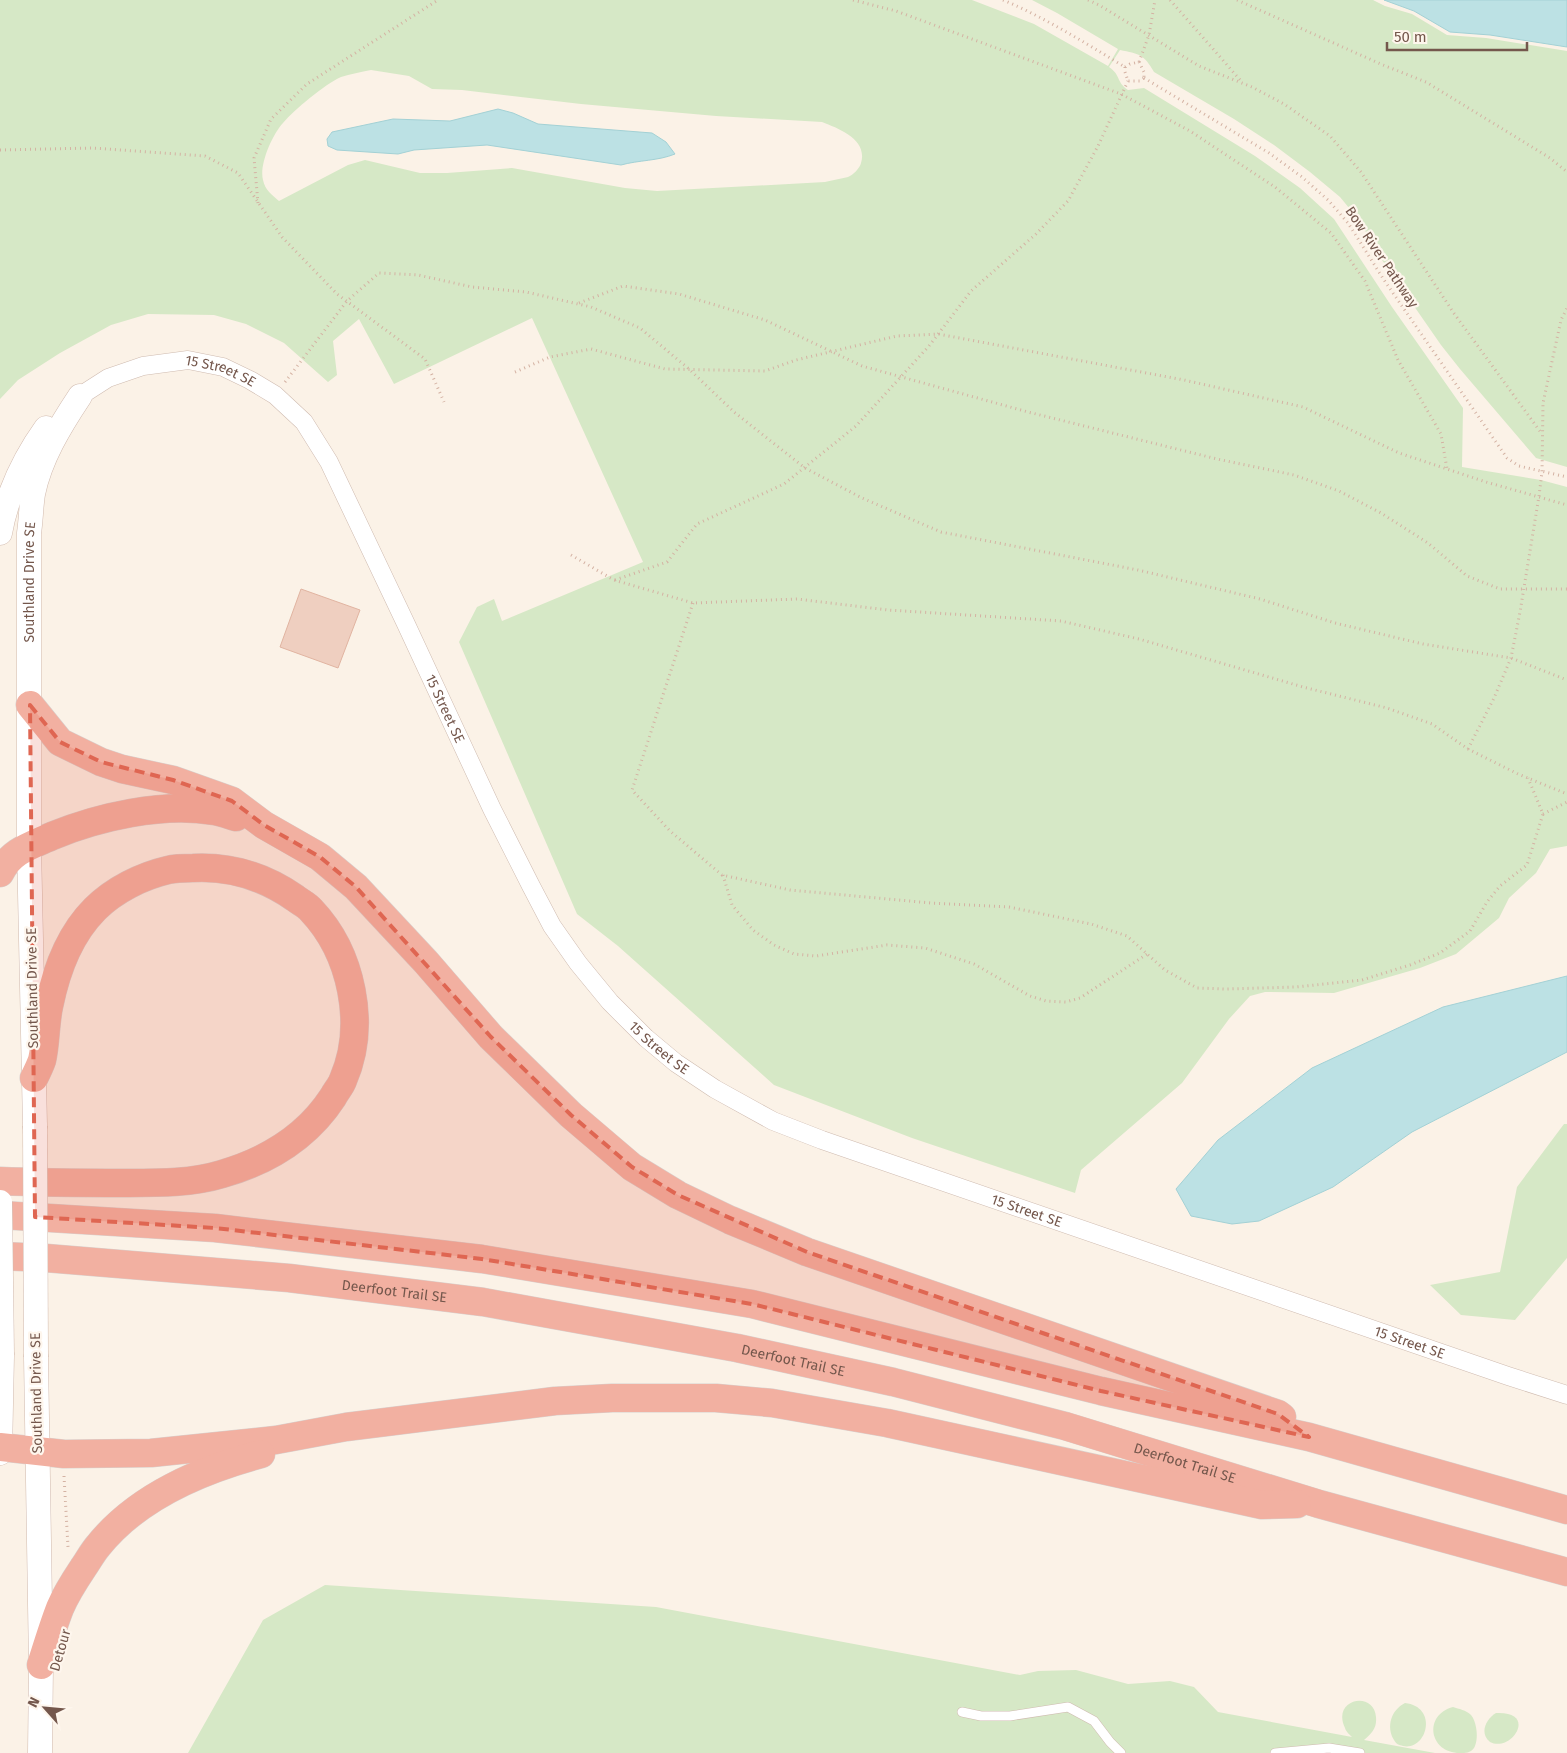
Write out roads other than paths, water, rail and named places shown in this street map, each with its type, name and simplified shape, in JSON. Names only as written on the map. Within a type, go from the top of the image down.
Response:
[{"type":"highway","points":[[30,706],[60,742],[101,762],[122,769],[173,780],[232,801],[264,825],[320,857],[356,887],[426,962],[491,1037],[571,1115],[632,1167],[678,1195],[730,1220],[807,1252],[1278,1414],[1309,1437]]},
{"type":"highway","points":[[0,873],[10,857],[29,846],[102,818],[139,812],[191,809],[214,811],[264,825]]},
{"type":"highway","points":[[0,1181],[59,1184],[168,1183],[220,1175],[252,1164],[279,1151],[300,1135],[323,1112],[343,1082],[353,1050],[355,1015],[349,979],[334,939],[310,909],[278,886],[244,872],[204,867],[170,869],[141,879],[115,892],[94,910],[70,942],[58,970],[49,1007],[42,1060],[34,1078]]},
{"type":"highway","points":[[0,1215],[215,1228],[482,1259],[752,1304],[1101,1391],[1309,1437],[1567,1510]]},
{"type":"highway","name":"Deerfoot Trail SE","points":[[0,1256],[46,1258],[298,1279],[483,1302],[737,1348],[893,1382],[1065,1426],[1319,1504],[1567,1572]]},
{"type":"highway","points":[[0,1447],[37,1452],[87,1455],[151,1452],[276,1440],[346,1427],[555,1401],[641,1397],[716,1398],[772,1403],[887,1423],[1262,1505],[1319,1504]]},
{"type":"highway","points":[[41,1665],[61,1607],[75,1580],[98,1546],[119,1523],[139,1508],[187,1479],[239,1460],[320,1438],[346,1427]]},
{"type":"main road","name":"Southland Drive SE","points":[[0,533],[3,516],[14,482],[28,456],[54,418],[80,396]]},
{"type":"main road","name":"Southland Drive SE","points":[[40,1753],[41,1665],[37,1452],[35,1126],[29,846],[29,533],[34,493],[40,469],[62,424],[80,396]]},
{"type":"main road","points":[[0,1202],[2,1355],[0,1454]]},
{"type":"street","name":"15 Street SE","points":[[80,396],[108,378],[143,366],[188,360],[223,366],[275,395],[304,422],[329,462],[492,809],[552,926],[578,963],[610,1002],[646,1038],[676,1064],[773,1122],[1567,1395]]},
{"type":"lane","points":[[962,1712],[981,1716],[1010,1716],[1068,1707],[1094,1721],[1121,1753]]},
{"type":"lane","points":[[1275,1753],[1329,1748],[1360,1753]]},
{"type":"water","points":[[1384,0],[1567,0],[1567,47],[1490,35],[1450,32],[1414,11]]},
{"type":"water","points":[[498,109],[513,113],[538,124],[652,133],[666,142],[675,154],[621,165],[487,145],[414,150],[398,154],[337,150],[328,146],[327,139],[332,132],[393,119],[450,121]]},
{"type":"water","points":[[1567,976],[1567,1052],[1412,1132],[1333,1187],[1259,1221],[1232,1224],[1191,1216],[1176,1189],[1218,1140],[1312,1068],[1443,1007]]}]
